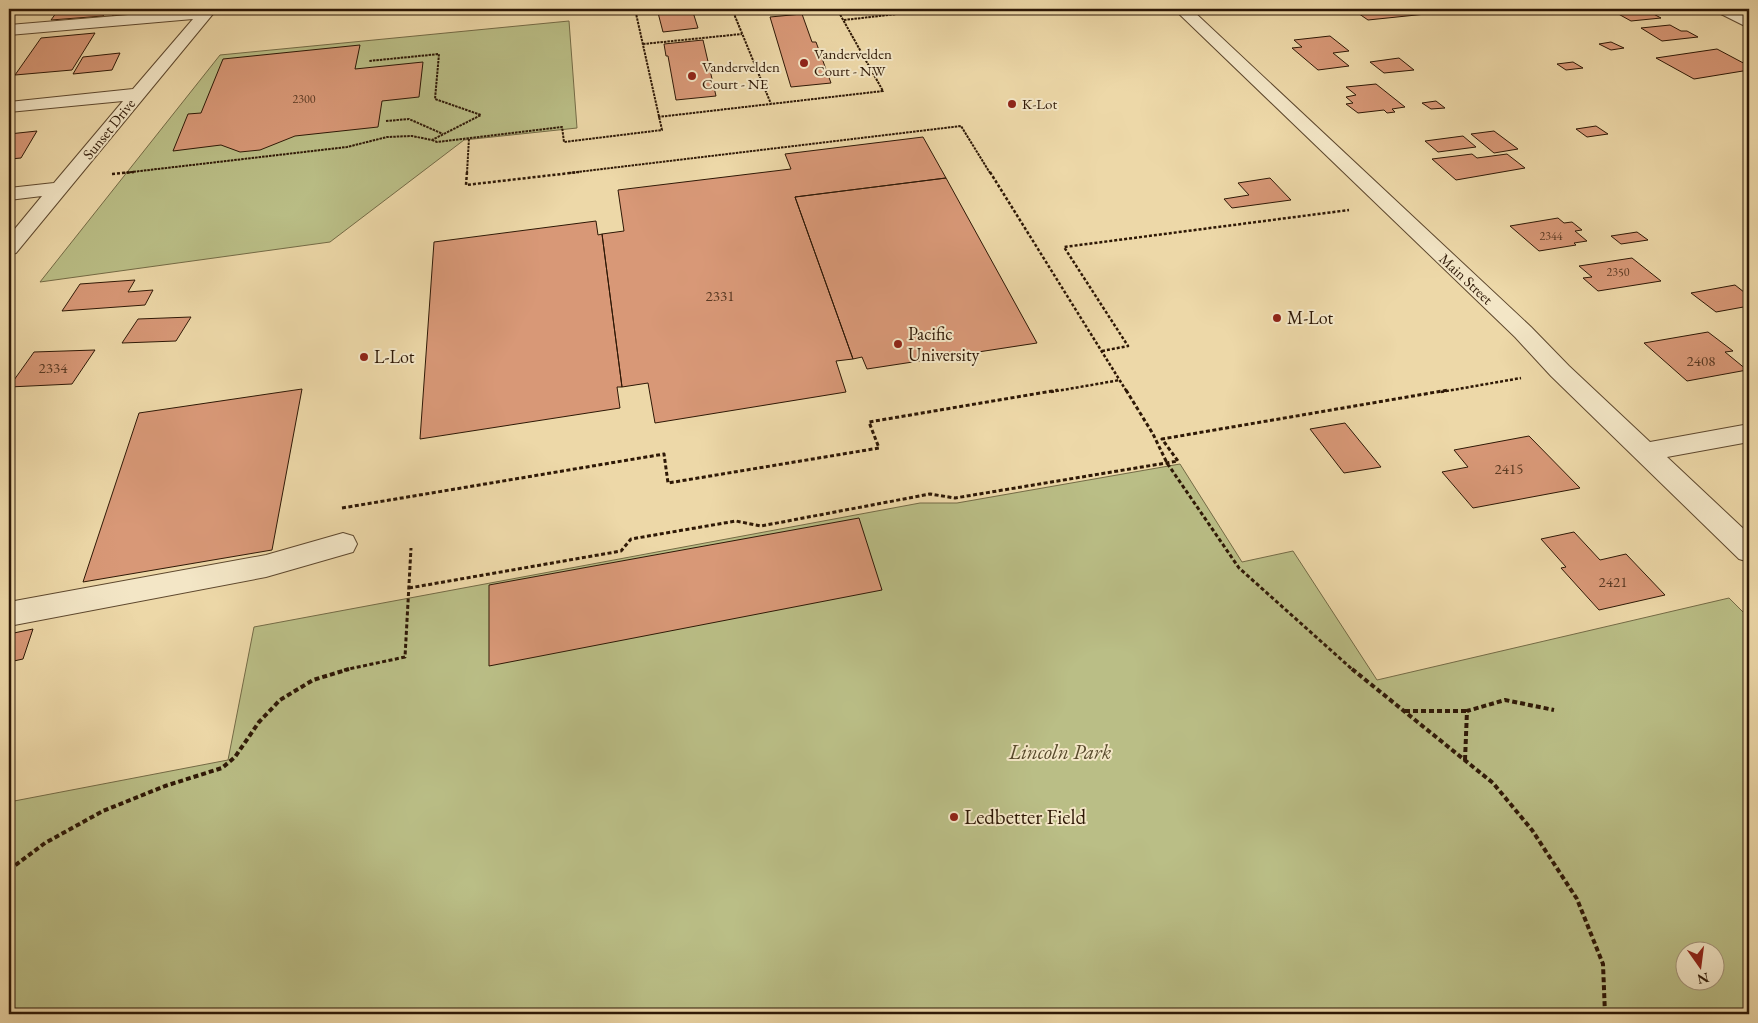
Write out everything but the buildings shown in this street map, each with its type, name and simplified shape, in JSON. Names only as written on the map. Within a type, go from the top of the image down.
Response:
[{"type":"street","name":"Main Street","points":[[1182,9],[1523,332],[1560,371],[1749,551]]},
{"type":"street","points":[[1722,9],[1749,23]]},
{"type":"street","points":[[9,30],[207,11]]},
{"type":"street","name":"Sunset Drive","points":[[9,249],[207,11]]},
{"type":"street","points":[[9,107],[138,94]]},
{"type":"street","points":[[9,194],[60,188]]},
{"type":"street","points":[[1645,452],[1749,433]]},
{"type":"street","points":[[9,614],[266,566],[343,544]]},
{"type":"path","points":[[60,188],[108,174],[347,147],[366,140],[387,137],[412,136],[437,142],[562,128],[564,142],[662,130],[635,9]]},
{"type":"path","points":[[732,9],[771,104]]},
{"type":"path","points":[[734,14],[784,9]]},
{"type":"path","points":[[658,117],[883,91],[837,9]]},
{"type":"path","points":[[844,20],[923,11],[921,9]]},
{"type":"path","points":[[643,44],[742,34]]},
{"type":"path","points":[[369,61],[439,54],[435,99],[481,115],[432,140]]},
{"type":"path","points":[[386,122],[409,119],[444,134]]},
{"type":"path","points":[[469,138],[466,185],[960,126],[1120,380],[1153,434],[1167,463],[1239,568],[1332,652],[1493,783],[1532,830],[1577,899],[1603,964],[1605,1014]]},
{"type":"path","points":[[1102,351],[1128,346],[1064,247],[1388,205]]},
{"type":"path","points":[[409,588],[621,551],[631,539],[736,521],[761,526],[930,494],[955,498],[1178,461],[1162,439],[1560,371]]},
{"type":"path","points":[[342,508],[664,454],[668,483],[879,448],[869,422],[1120,380]]},
{"type":"path","points":[[9,870],[57,836],[90,816],[168,785],[220,769],[233,761],[265,716],[297,687],[333,672],[405,657],[411,548]]},
{"type":"path","points":[[1404,711],[1467,711],[1505,700],[1554,710]]},
{"type":"path","points":[[1465,761],[1467,711]]},
{"type":"green space","points":[[569,21],[577,128],[464,140],[330,242],[40,282],[220,55]]},
{"type":"green space","name":"Lincoln Park","points":[[1180,464],[1242,562],[1293,551],[1377,680],[1729,598],[1749,618],[1749,1014],[9,1014],[9,802],[228,760],[254,627],[920,503],[957,503]]},
{"type":"place","name":"Vandervelden Court - NW","points":[[804,63]]},
{"type":"place","name":"Vandervelden Court - NE","points":[[692,76]]},
{"type":"place","name":"K-Lot","points":[[1012,104]]},
{"type":"place","name":"M-Lot","points":[[1277,318]]},
{"type":"place","name":"Pacific University","points":[[898,344]]},
{"type":"place","name":"L-Lot","points":[[364,357]]},
{"type":"place","name":"Ledbetter Field","points":[[954,817]]}]
